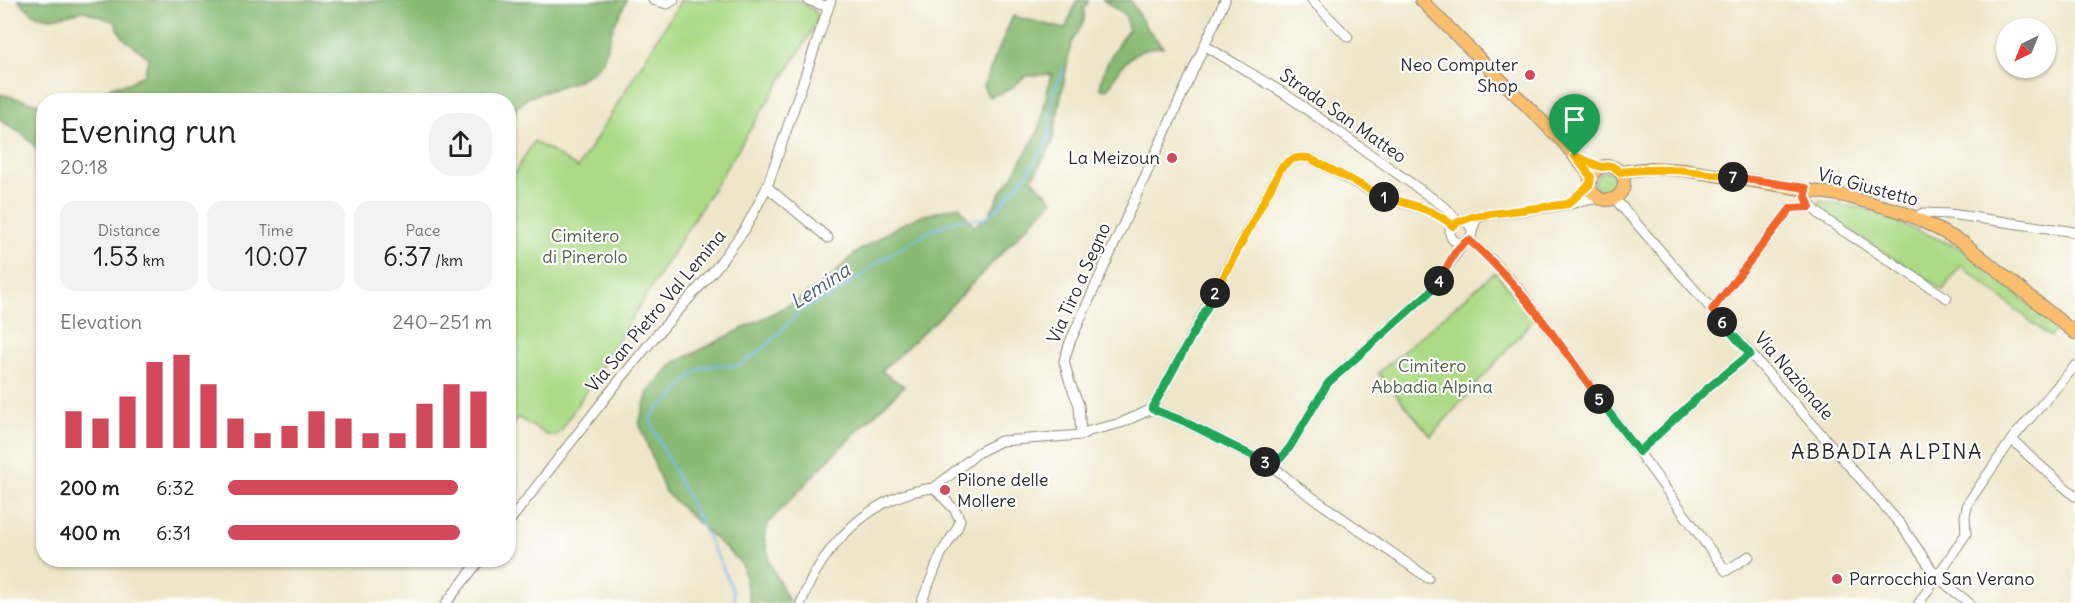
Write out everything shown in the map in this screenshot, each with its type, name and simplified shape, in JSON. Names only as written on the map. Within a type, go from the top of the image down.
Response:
[{"type":"main road","points":[[1421,0],[1575,156],[1590,181],[1591,190],[1598,198],[1615,199],[1621,194],[1622,177],[1612,166],[1601,167],[1575,156]]},
{"type":"main road","points":[[1590,181],[1593,173],[1601,167]]},
{"type":"main road","name":"Via Giustetto","points":[[1622,177],[1636,175],[1651,168],[1684,170],[1806,188],[1900,211],[1964,243],[2075,333]]},
{"type":"street","points":[[653,0],[667,4],[674,0]]},
{"type":"street","points":[[808,0],[829,4]]},
{"type":"street","name":"Via Tiro a Segno","points":[[1082,435],[1079,405],[1064,361],[1070,342],[1225,0]]},
{"type":"street","points":[[1312,0],[1348,37]]},
{"type":"street","name":"Via San Pietro Val Lemina","points":[[516,513],[610,392],[717,268],[746,229],[767,186],[829,4]]},
{"type":"street","name":"Strada San Matteo","points":[[1204,45],[1285,93],[1446,208],[1457,223]]},
{"type":"street","points":[[801,603],[809,582],[822,560],[868,513],[904,494],[934,488],[979,452],[1001,441],[1082,435],[1120,423],[1152,409],[1281,168],[1292,159],[1300,156],[1309,158],[1384,197],[1423,208],[1457,223],[1468,224],[1472,230]]},
{"type":"street","points":[[1568,204],[1590,181]]},
{"type":"street","points":[[767,186],[828,238]]},
{"type":"street","points":[[1806,188],[1806,197],[1810,207],[1947,298]]},
{"type":"street","points":[[1598,198],[1475,216],[1457,223],[1451,232],[1453,238],[1459,242],[1466,241],[1492,260],[1522,293],[1726,571],[1749,556]]},
{"type":"street","name":"Via Nazionale","points":[[1615,199],[1901,525],[1937,577],[1969,603]]},
{"type":"street","points":[[1712,310],[1791,208],[1810,207]]},
{"type":"street","points":[[1915,217],[1923,213],[1950,214],[2075,232]]},
{"type":"street","points":[[1271,465],[1290,447],[1328,383],[1432,290],[1466,241],[1478,218],[1485,215]]},
{"type":"street","points":[[1639,452],[1709,387],[1750,354]]},
{"type":"street","points":[[1919,603],[1966,534],[1965,516],[1968,503],[2012,439],[2075,366]]},
{"type":"street","points":[[1152,409],[1181,420],[1271,465],[1299,488],[1428,578]]},
{"type":"street","points":[[2012,439],[2028,456],[2075,496]]},
{"type":"street","points":[[921,603],[927,593],[933,571],[960,520],[955,510],[934,488]]},
{"type":"street","points":[[446,603],[475,567]]},
{"type":"green space","points":[[18,0],[627,0],[612,30],[603,61],[591,73],[576,81],[529,97],[516,110],[516,93],[102,93],[113,86],[129,83],[144,74],[149,58],[123,38],[115,22],[84,11],[52,18],[35,15]]},
{"type":"green space","name":"Cimitero di Pinerolo","points":[[681,0],[798,0],[815,11],[816,23],[807,39],[561,431],[555,436],[547,435],[518,417],[516,420],[516,171],[534,141],[578,168]]},
{"type":"green space","points":[[1077,0],[1089,0],[1084,9],[1084,20],[1071,44],[1052,144],[1032,179],[1053,200],[942,315],[881,371],[904,386],[769,522],[764,537],[770,563],[790,603],[750,603],[742,564],[665,492],[639,423],[648,392],[674,363],[793,303],[827,281],[854,254],[896,227],[918,217],[959,206],[974,226],[989,215],[1039,130],[1051,74],[1026,76],[1009,90],[989,97],[983,86],[1013,16],[1065,29]]},
{"type":"green space","points":[[1103,0],[1130,0],[1146,27],[1163,47],[1155,47],[1136,54],[1116,75],[1111,86],[1105,90],[1100,88],[1104,72],[1114,50],[1128,30],[1126,16]]},
{"type":"green space","points":[[0,94],[36,103],[36,148],[24,135],[0,120]]},
{"type":"green space","points":[[1607,171],[1615,175],[1619,183],[1615,191],[1607,195],[1599,191],[1595,183],[1599,175]]},
{"type":"green space","points":[[1819,201],[1866,209],[1962,249],[2058,328],[2050,337],[1961,265],[1943,290],[1819,211]]},
{"type":"green space","name":"Cimitero Abbadia Alpina","points":[[1495,272],[1534,319],[1431,436],[1378,373]]},
{"type":"waterway","name":"Lemina","points":[[735,603],[733,591],[722,566],[655,433],[650,418],[694,373],[702,368],[715,365],[738,366],[763,349],[802,309],[837,293],[880,261],[932,230],[960,219],[984,219],[997,209],[1028,172],[1049,138],[1053,94],[1064,68]]},
{"type":"place","name":"Neo Computer Shop","points":[[1530,75]]},
{"type":"place","name":"La Meizoun","points":[[1172,158]]},
{"type":"place","name":"Pilone delle Mollere","points":[[945,490]]},
{"type":"place","name":"Parrocchia San Verano","points":[[1837,579]]},
{"type":"district","name":"ABBADIA ALPINA","points":[[1887,452]]},
{"type":"route","points":[[1300,156],[1309,158],[1384,197],[1423,208],[1440,216],[1453,226],[1475,216],[1568,204],[1590,184],[1591,177],[1575,156],[1601,167],[1612,166],[1620,172],[1651,168],[1684,170],[1806,188],[1806,197],[1810,207],[1791,208],[1712,310],[1750,354],[1709,387],[1639,452],[1522,293],[1492,260],[1469,240],[1464,242],[1454,255],[1432,290],[1328,383],[1290,447],[1271,465],[1181,420],[1152,409],[1286,162],[1300,156]]}]
